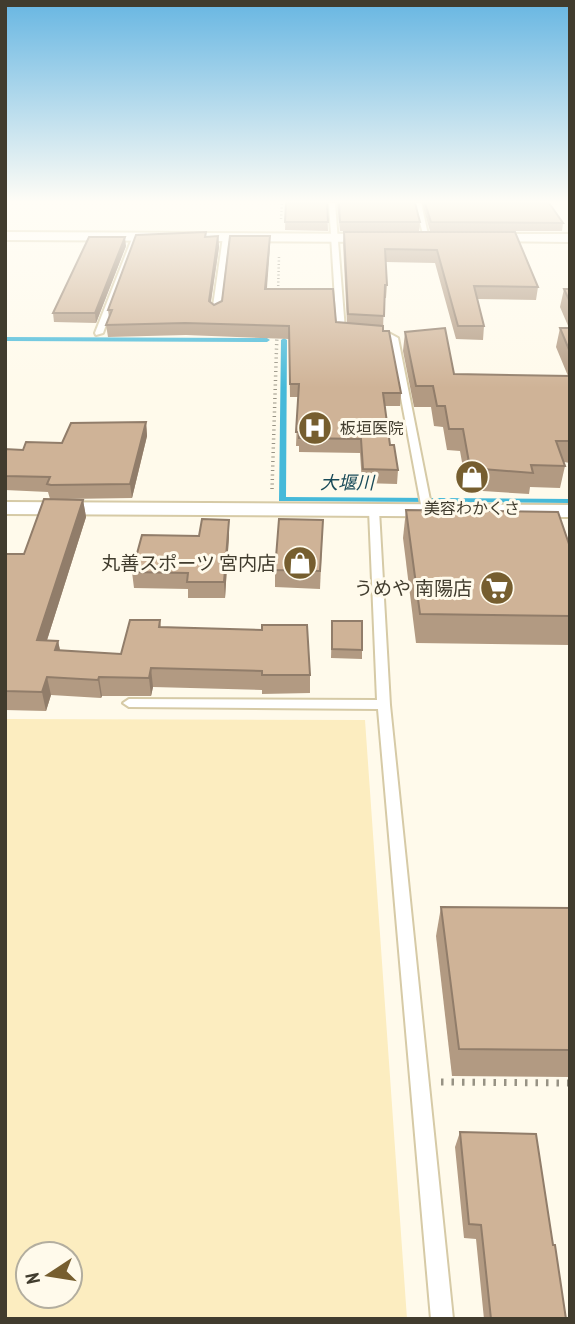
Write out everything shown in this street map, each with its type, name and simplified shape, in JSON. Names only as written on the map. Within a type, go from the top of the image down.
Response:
[{"type":"street","points":[[5,508],[570,511]]},
{"type":"lane","points":[[99,333],[125,265]]},
{"type":"lane","points":[[216,313],[222,265]]},
{"type":"lane","points":[[337,265],[341,331],[348,334],[387,334],[394,338],[427,510]]},
{"type":"lane","points":[[374,510],[384,705],[442,1319]]},
{"type":"lane","points":[[129,703],[384,705]]},
{"type":"path","points":[[278,305],[279,265]]},
{"type":"path","points":[[272,509],[277,332]]},
{"type":"path","points":[[420,1082],[570,1083]]},
{"type":"shaded area","points":[[5,719],[365,720],[407,1319],[5,1319]]},
{"type":"building","points":[[76,265],[114,265],[95,313],[53,313]]},
{"type":"building","points":[[125,265],[214,265],[209,301],[214,305],[222,301],[226,265],[267,265],[265,289],[333,289],[336,322],[383,326],[383,331],[389,331],[401,393],[383,393],[390,445],[394,445],[398,470],[363,469],[361,439],[299,438],[299,432],[296,432],[299,384],[290,384],[289,326],[185,323],[106,325],[112,310],[108,310]]},
{"type":"building","points":[[346,265],[386,265],[384,316],[348,314]]},
{"type":"building","points":[[441,265],[529,265],[538,287],[474,286],[484,326],[458,326]]},
{"type":"building","points":[[564,289],[570,289],[570,302]]},
{"type":"building","points":[[445,328],[454,374],[570,376],[570,441],[556,441],[565,466],[531,465],[533,473],[470,468],[463,429],[449,429],[445,406],[437,406],[433,386],[416,386],[405,332]]},
{"type":"building","points":[[560,328],[570,328],[570,352]]},
{"type":"building","points":[[146,422],[130,484],[51,485],[47,484],[50,477],[5,476],[5,449],[23,450],[26,442],[62,443],[71,423]]},
{"type":"building","points":[[44,499],[83,500],[37,640],[58,641],[55,650],[121,654],[130,620],[160,620],[159,627],[262,630],[262,625],[307,625],[310,675],[262,675],[262,671],[151,668],[149,678],[99,677],[98,680],[47,677],[42,692],[5,691],[5,554],[24,554]]},
{"type":"building","points":[[406,510],[558,512],[570,547],[570,616],[420,614]]},
{"type":"building","points":[[202,519],[229,520],[224,582],[187,582],[188,573],[132,572],[142,535],[199,536]]},
{"type":"building","points":[[279,519],[323,520],[320,571],[275,570]]},
{"type":"building","points":[[332,621],[362,621],[362,650],[332,649]]},
{"type":"building","points":[[441,907],[570,908],[570,1050],[459,1049]]},
{"type":"building","points":[[460,1132],[536,1134],[566,1319],[491,1319],[481,1225],[469,1224]]},
{"type":"waterway","name":"大堰川","points":[[5,339],[267,340]]},
{"type":"waterway","name":"大堰川","points":[[284,340],[282,499],[570,501]]},
{"type":"place","name":"板垣医院","points":[[315,428]]},
{"type":"place","name":"美容わかくさ","points":[[472,477]]},
{"type":"place","name":"丸善スポーツ 宮内店","points":[[300,563]]},
{"type":"place","name":"うめや 南陽店","points":[[497,588]]}]
